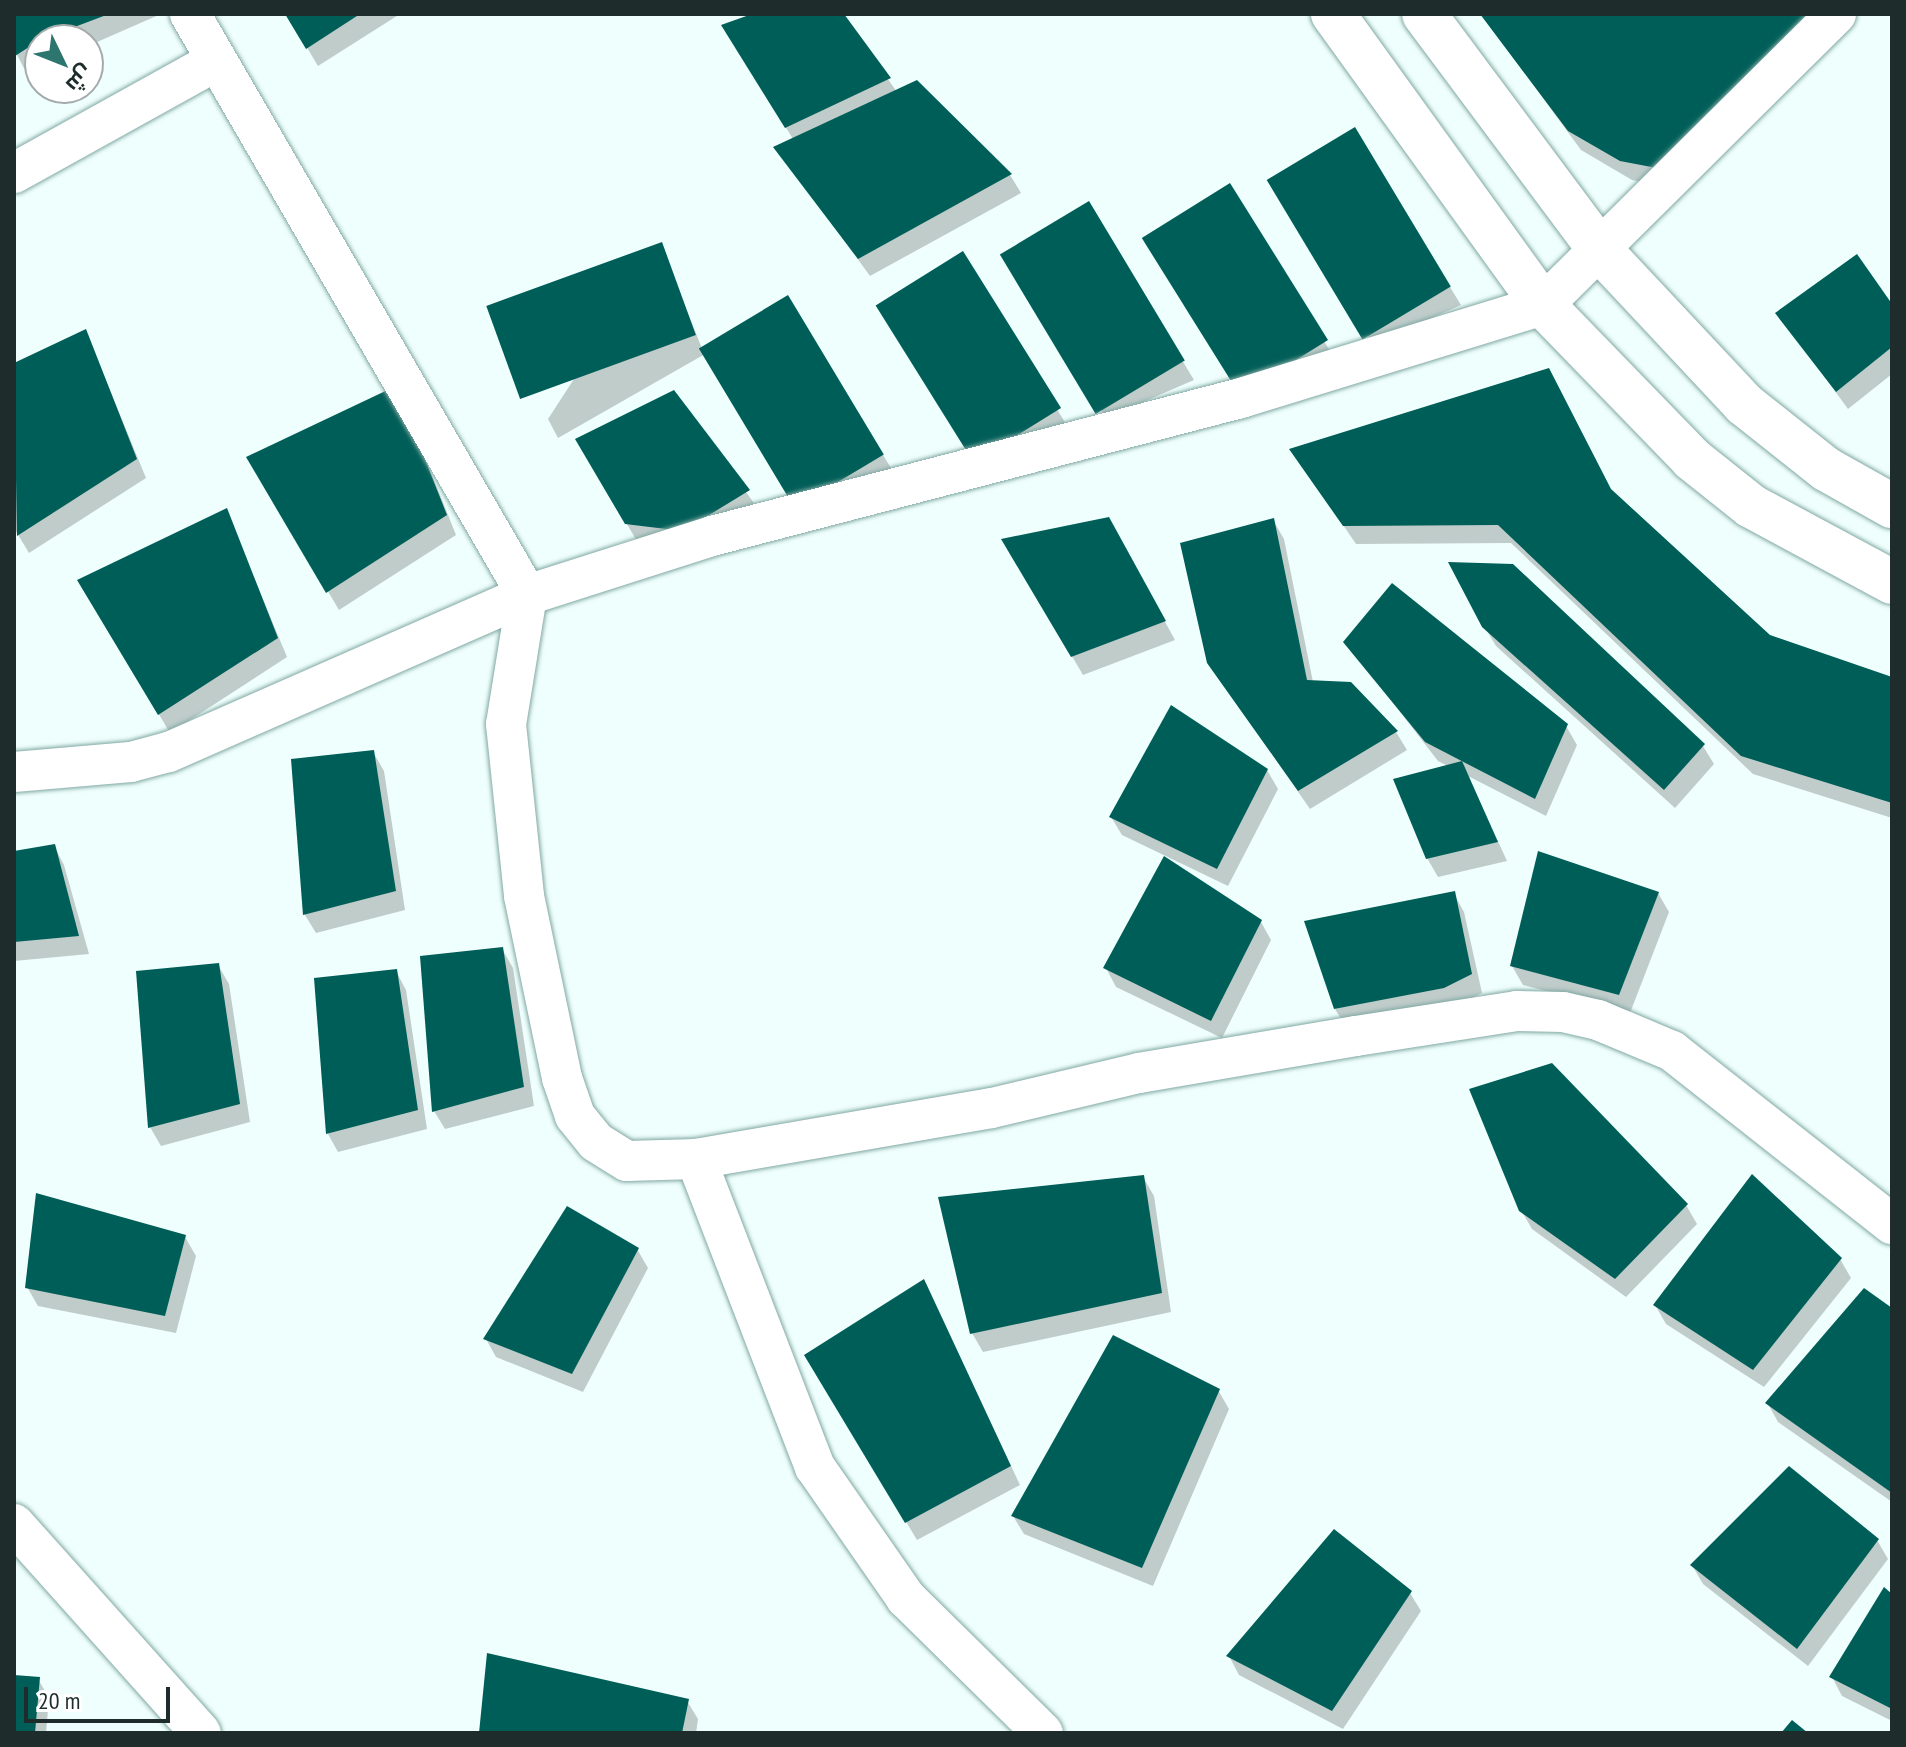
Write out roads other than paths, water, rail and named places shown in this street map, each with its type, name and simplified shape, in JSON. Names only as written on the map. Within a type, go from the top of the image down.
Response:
[{"type":"main road","points":[[1333,14],[1543,305],[1692,459],[1751,506],[1892,582]]},
{"type":"main road","points":[[1424,14],[1600,250],[1777,435],[1892,506]]},
{"type":"street","points":[[190,14],[527,595],[506,724],[524,896],[562,1078],[575,1116],[596,1142],[627,1161],[696,1159],[992,1108],[1139,1073],[1356,1036],[1517,1011],[1563,1012],[1598,1020],[1672,1051],[1892,1224]]},
{"type":"street","points":[[14,772],[131,762],[169,752],[527,595],[712,536],[1241,398],[1543,305],[1836,14]]},
{"type":"street","points":[[14,173],[216,61]]},
{"type":"street","points":[[696,1159],[815,1467],[906,1598],[1043,1733]]},
{"type":"street","points":[[14,1524],[201,1733]]}]
